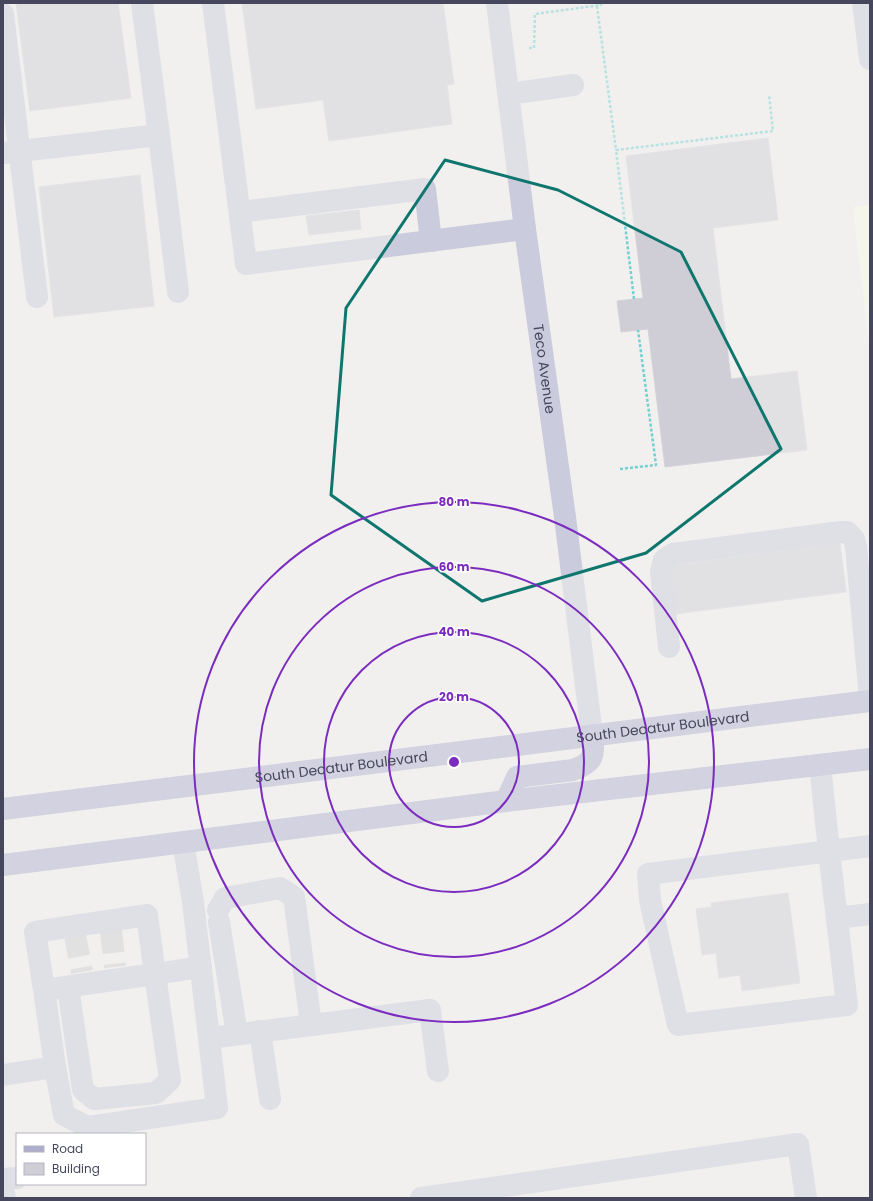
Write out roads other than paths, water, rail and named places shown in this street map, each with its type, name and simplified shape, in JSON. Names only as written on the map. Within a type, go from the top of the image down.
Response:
[{"type":"main road","name":"South Decatur Boulevard","points":[[3,808],[870,701]]},
{"type":"main road","points":[[506,801],[517,777],[573,770],[587,762],[593,756],[594,751],[592,735]]},
{"type":"main road","points":[[3,865],[506,801],[870,759]]},
{"type":"street","points":[[142,3],[178,292]]},
{"type":"street","points":[[213,3],[246,264],[525,229]]},
{"type":"street","name":"Teco Avenue","points":[[497,3],[525,229],[565,517],[592,735]]},
{"type":"street","points":[[863,3],[870,59]]},
{"type":"street","points":[[3,14],[11,152],[38,297]]},
{"type":"street","points":[[508,94],[574,85]]},
{"type":"street","points":[[11,152],[159,135]]},
{"type":"street","points":[[240,212],[426,189],[431,241]]},
{"type":"street","points":[[669,647],[661,571],[664,560],[673,554],[847,532],[854,539],[856,547],[870,698]]},
{"type":"street","points":[[820,765],[829,851],[847,1005],[678,1026],[650,900],[648,874],[829,851],[870,846]]},
{"type":"street","points":[[78,981],[83,1090],[94,1099],[156,1093],[170,1080],[147,915],[110,926],[75,931],[35,932],[54,1067],[64,1115],[88,1127],[217,1108],[193,902],[183,842]]},
{"type":"street","points":[[237,1034],[219,916],[225,898],[280,888],[294,897],[311,1024]]},
{"type":"street","points":[[837,918],[870,914]]},
{"type":"street","points":[[44,990],[116,973],[156,974],[201,967]]},
{"type":"street","points":[[209,1038],[430,1010],[438,1070]]},
{"type":"street","points":[[260,1031],[270,1099]]},
{"type":"street","points":[[3,1075],[54,1067]]},
{"type":"street","points":[[421,1198],[798,1144],[806,1198]]},
{"type":"street","points":[[3,1180],[16,1178]]},
{"type":"street","points":[[3,1188],[5,1198]]},
{"type":"tunnel","points":[[111,931],[115,967]]},
{"type":"tunnel","points":[[75,935],[82,972]]}]
